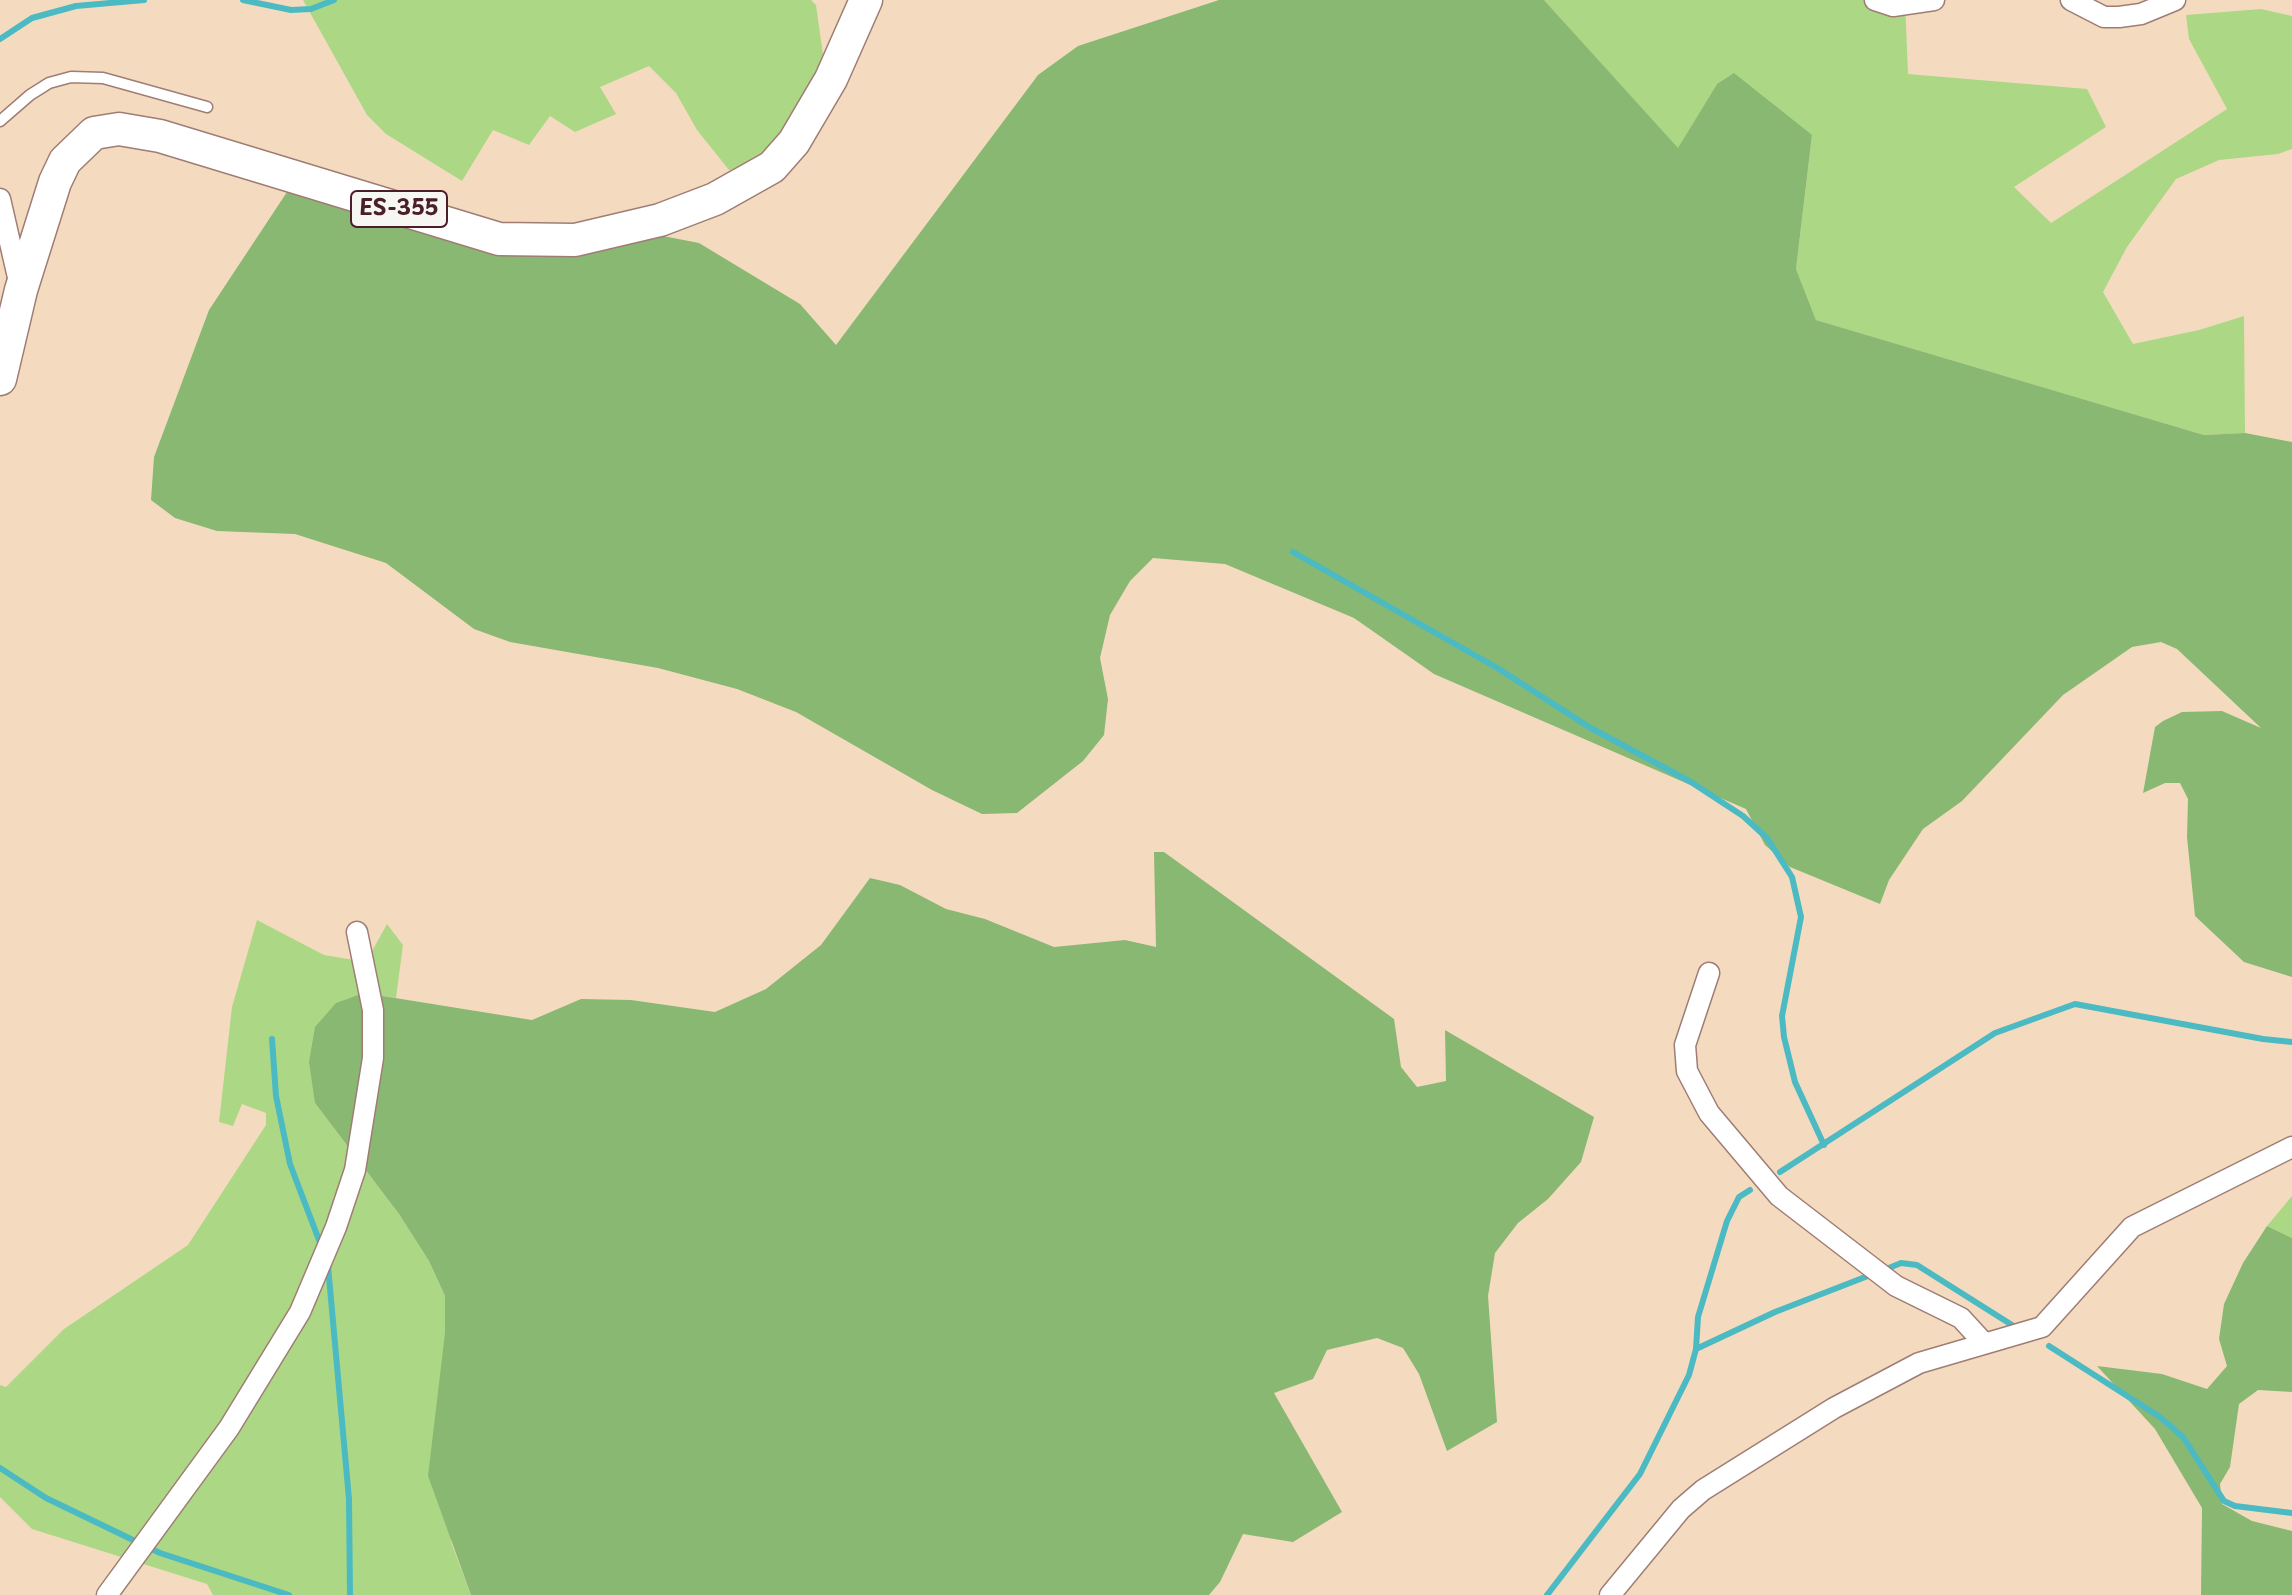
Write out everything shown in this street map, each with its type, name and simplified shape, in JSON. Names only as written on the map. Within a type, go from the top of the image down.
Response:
[{"type":"main road","name":"ES-355","points":[[0,379],[21,290],[65,161],[80,143],[94,133],[119,129],[233,155],[499,239],[575,240],[660,220],[715,199],[772,167],[794,142],[831,79],[866,0]]},
{"type":"street","points":[[1875,0],[1893,6],[1934,0]]},
{"type":"street","points":[[2071,0],[2104,17],[2141,14],[2175,0]]},
{"type":"street","points":[[0,199],[21,290]]},
{"type":"street","points":[[108,1595],[158,1520],[229,1428],[300,1312],[336,1227],[355,1170],[373,1058],[373,1010],[357,932]]},
{"type":"street","points":[[1709,973],[1685,1045],[1687,1071],[1709,1113],[1779,1196],[1896,1286],[1961,1318],[1983,1342]]},
{"type":"street","points":[[1610,1595],[1681,1509],[1703,1490],[1834,1408],[1919,1363],[2042,1327],[2132,1227],[2292,1147]]},
{"type":"lane","points":[[0,121],[30,95],[71,77],[103,78],[207,107]]},
{"type":"green space","points":[[303,0],[811,0],[816,5],[824,62],[784,135],[758,160],[742,167],[729,170],[697,130],[676,93],[649,66],[600,87],[616,114],[575,132],[550,116],[529,145],[493,130],[462,181],[386,134],[367,115]]},
{"type":"green space","points":[[1219,0],[1544,0],[1678,148],[1717,84],[1734,73],[1812,135],[1796,269],[1816,320],[2204,435],[2245,433],[2292,442],[2292,977],[2244,962],[2195,916],[2187,837],[2188,799],[2180,783],[2165,783],[2143,793],[2155,727],[2163,721],[2182,712],[2222,711],[2261,728],[2177,649],[2161,642],[2132,647],[2063,695],[1962,801],[1923,829],[1889,880],[1880,904],[1790,867],[1765,845],[1746,809],[1434,674],[1354,618],[1225,564],[1153,558],[1130,581],[1110,615],[1100,658],[1108,699],[1104,735],[1083,761],[1017,813],[982,814],[932,790],[796,712],[737,689],[658,668],[510,642],[474,629],[386,563],[295,534],[217,531],[175,518],[151,500],[154,457],[209,310],[289,189],[527,253],[653,228],[663,236],[699,243],[800,304],[836,345],[1038,75],[1078,46]]},
{"type":"green space","points":[[1544,0],[1905,0],[1908,74],[2087,89],[2106,127],[2014,187],[2051,223],[2227,109],[2189,39],[2186,15],[2261,9],[2292,16],[2292,149],[2278,154],[2219,160],[2176,179],[2127,247],[2103,292],[2133,344],[2199,330],[2244,316],[2245,433],[2204,435],[1816,320],[1796,269],[1812,135],[1717,84],[1678,149]]},
{"type":"green space","points":[[1154,852],[1164,852],[1394,1019],[1401,1067],[1417,1087],[1446,1081],[1445,1030],[1594,1117],[1581,1162],[1548,1199],[1518,1223],[1495,1253],[1488,1296],[1497,1422],[1447,1451],[1419,1374],[1403,1348],[1377,1338],[1327,1350],[1313,1379],[1274,1393],[1342,1512],[1293,1542],[1243,1534],[1220,1582],[1209,1595],[471,1595],[428,1476],[445,1333],[445,1296],[429,1261],[399,1214],[315,1103],[309,1062],[315,1027],[336,1003],[364,993],[532,1020],[581,999],[631,1000],[715,1012],[766,989],[821,945],[870,878],[900,885],[946,909],[985,919],[1054,947],[1125,940],[1156,947]]},
{"type":"green space","points":[[257,920],[324,955],[366,962],[387,924],[403,945],[396,998],[364,993],[315,1103],[399,1214],[429,1261],[445,1296],[451,1542],[471,1595],[213,1595],[207,1584],[32,1529],[0,1497],[0,1385],[6,1387],[64,1329],[188,1245],[266,1125],[266,1113],[242,1104],[233,1126],[219,1122],[232,1007]]},
{"type":"green space","points":[[2292,1196],[2292,1238],[2267,1226]]},
{"type":"green space","points":[[2267,1226],[2292,1238],[2292,1392],[2258,1390],[2239,1404],[2230,1467],[2220,1484],[2222,1504],[2252,1521],[2292,1531],[2292,1595],[2201,1595],[2202,1508],[2155,1429],[2097,1366],[2162,1374],[2207,1389],[2227,1366],[2219,1339],[2224,1304],[2243,1263]]},
{"type":"waterway","points":[[0,39],[32,18],[76,6],[144,0]]},
{"type":"waterway","points":[[243,0],[291,10],[311,9],[334,0]]},
{"type":"waterway","points":[[1293,552],[1499,669],[1589,727],[1691,782],[1743,816],[1767,838],[1792,877],[1801,917],[1782,1016],[1784,1037],[1795,1082],[1824,1145]]},
{"type":"waterway","points":[[1780,1172],[1995,1033],[2075,1004],[2292,1042]]},
{"type":"waterway","points":[[272,1039],[276,1096],[290,1164],[322,1248]]},
{"type":"waterway","points":[[1547,1595],[1640,1474],[1689,1375],[1696,1349],[1698,1317],[1727,1221],[1739,1197],[1750,1190]]},
{"type":"waterway","points":[[1884,1270],[1901,1263],[1917,1265],[2012,1325]]},
{"type":"waterway","points":[[328,1266],[349,1499],[350,1595]]},
{"type":"waterway","points":[[1696,1349],[1775,1312],[1873,1274]]},
{"type":"waterway","points":[[2049,1346],[2160,1417],[2183,1437],[2224,1501],[2235,1506],[2292,1513]]},
{"type":"waterway","points":[[0,1468],[46,1498],[160,1553],[289,1595]]}]
